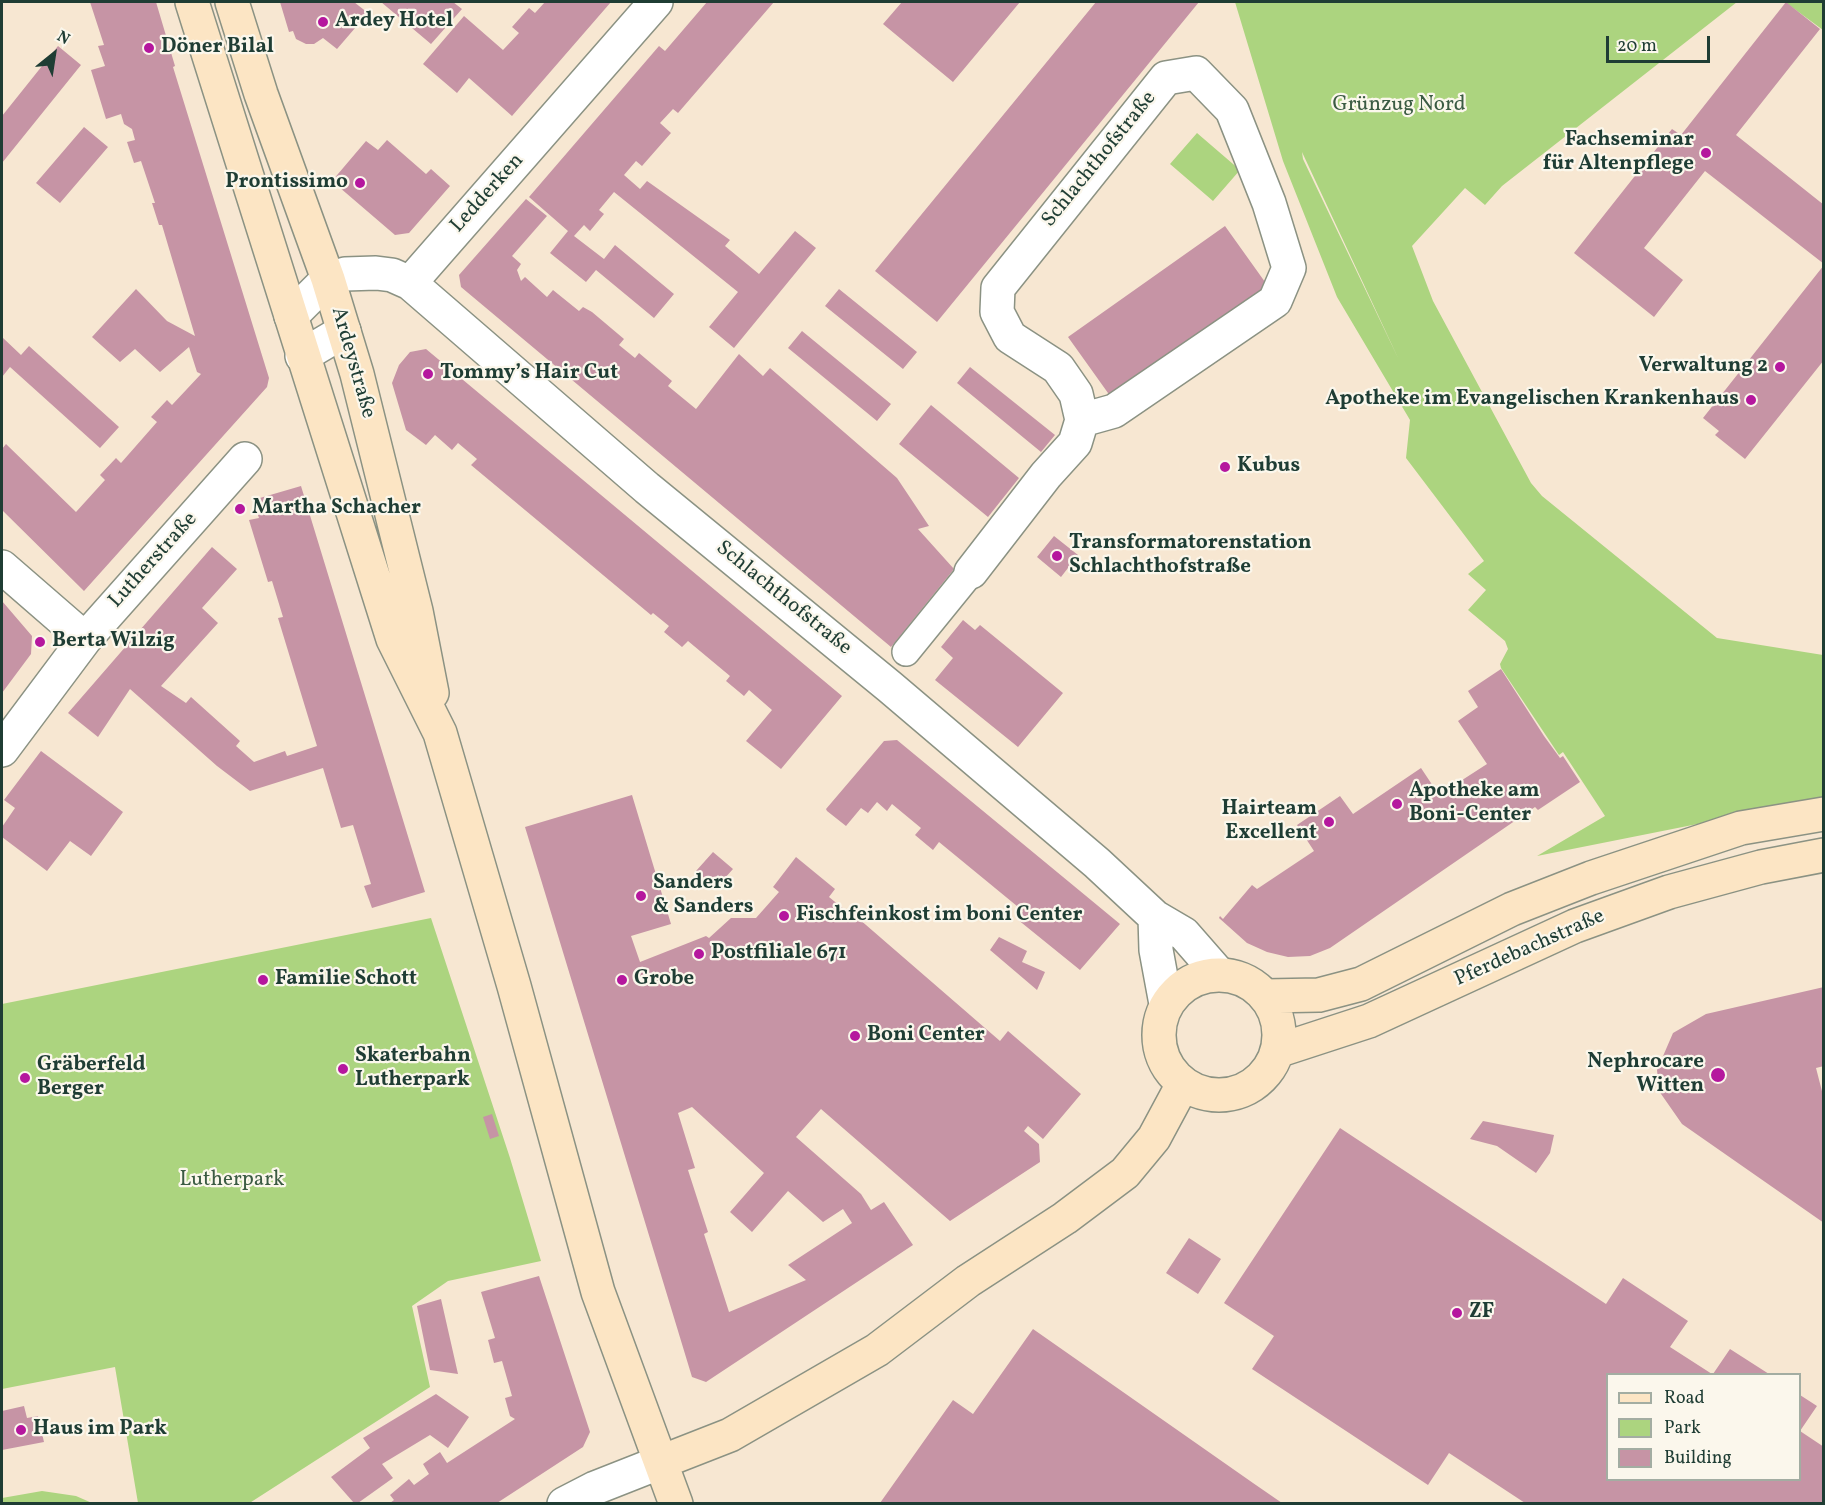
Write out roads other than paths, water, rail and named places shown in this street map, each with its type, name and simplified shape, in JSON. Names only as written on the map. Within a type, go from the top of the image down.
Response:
[{"type":"main road","points":[[192,2],[393,639],[440,733],[514,986],[598,1292],[676,1503]]},
{"type":"main road","name":"Ardeystraße","points":[[232,2],[261,94],[328,279],[344,331],[416,611],[440,733]]},
{"type":"main road","points":[[1265,996],[1319,995],[1361,984],[1512,909],[1591,878],[1741,828],[1824,814]]},
{"type":"main road","name":"Pferdebachstraße","points":[[1277,1051],[1369,1021],[1575,926],[1670,892],[1761,867],[1824,855]]},
{"type":"main road","points":[[1219,974],[1237,977],[1252,984],[1265,996],[1278,1022],[1277,1051],[1268,1071],[1258,1082],[1240,1092],[1211,1095],[1183,1084],[1166,1065],[1161,1053],[1160,1022],[1166,1004],[1189,982],[1219,974]]},
{"type":"main road","points":[[661,1462],[730,1435],[877,1350],[968,1281],[1065,1218],[1125,1173],[1154,1138],[1183,1084]]},
{"type":"street","name":"Ledderken","points":[[410,283],[656,2]]},
{"type":"street","name":"Schlachthofstraße","points":[[1196,73],[1232,110],[1269,203],[1289,268],[1275,301],[1114,411],[1082,420],[1076,394],[1058,368],[1010,337],[997,312],[998,288],[1166,78],[1196,73]]},
{"type":"street","points":[[291,316],[328,279],[345,274],[392,275],[410,283]]},
{"type":"street","name":"Schlachthofstraße","points":[[410,283],[647,488],[926,717],[1097,863],[1155,917],[1184,934],[1219,974]]},
{"type":"street","points":[[302,356],[344,331]]},
{"type":"street","points":[[906,652],[1046,475],[1075,442],[1082,420]]},
{"type":"street","name":"Lutherstraße","points":[[2,750],[85,639],[244,459]]},
{"type":"street","points":[[2,567],[85,639]]},
{"type":"street","points":[[1155,917],[1156,950],[1166,1004]]},
{"type":"street","points":[[564,1503],[661,1462]]},
{"type":"place","name":"Ardey Hotel","points":[[323,22]]},
{"type":"place","name":"Döner Bilal","points":[[149,48]]},
{"type":"place","name":"Fachseminar für Altenpflege","points":[[1706,153]]},
{"type":"place","name":"Prontissimo","points":[[360,183]]},
{"type":"place","name":"Verwaltung 2","points":[[1780,367]]},
{"type":"place","name":"Tommy’s Hair Cut","points":[[428,374]]},
{"type":"place","name":"Apotheke im Evangelischen Krankenhaus","points":[[1751,400]]},
{"type":"place","name":"Kubus","points":[[1225,467]]},
{"type":"place","name":"Martha Schacher","points":[[240,509]]},
{"type":"place","name":"Transformatorenstation Schlachthofstraße","points":[[1057,556]]},
{"type":"place","name":"Berta Wilzig","points":[[40,642]]},
{"type":"place","name":"Apotheke am Boni-Center","points":[[1397,804]]},
{"type":"place","name":"Hairteam Excellent","points":[[1329,822]]},
{"type":"place","name":"Sanders & Sanders","points":[[641,896]]},
{"type":"place","name":"Fischfeinkost im boni Center","points":[[784,916]]},
{"type":"place","name":"Postfiliale 671","points":[[699,954]]},
{"type":"place","name":"Familie Schott","points":[[263,980]]},
{"type":"place","name":"Grobe","points":[[622,980]]},
{"type":"place","name":"Boni Center","points":[[855,1036]]},
{"type":"place","name":"Skaterbahn Lutherpark","points":[[343,1069]]},
{"type":"place","name":"Nephrocare Witten","points":[[1718,1075]]},
{"type":"place","name":"Gräberfeld Berger","points":[[25,1078]]},
{"type":"place","name":"ZF","points":[[1457,1313]]},
{"type":"place","name":"Haus im Park","points":[[21,1430]]},
{"type":"park label","name":"Grünzug Nord","points":[[1399,106]]},
{"type":"park label","name":"Lutherpark","points":[[232,1181]]}]
